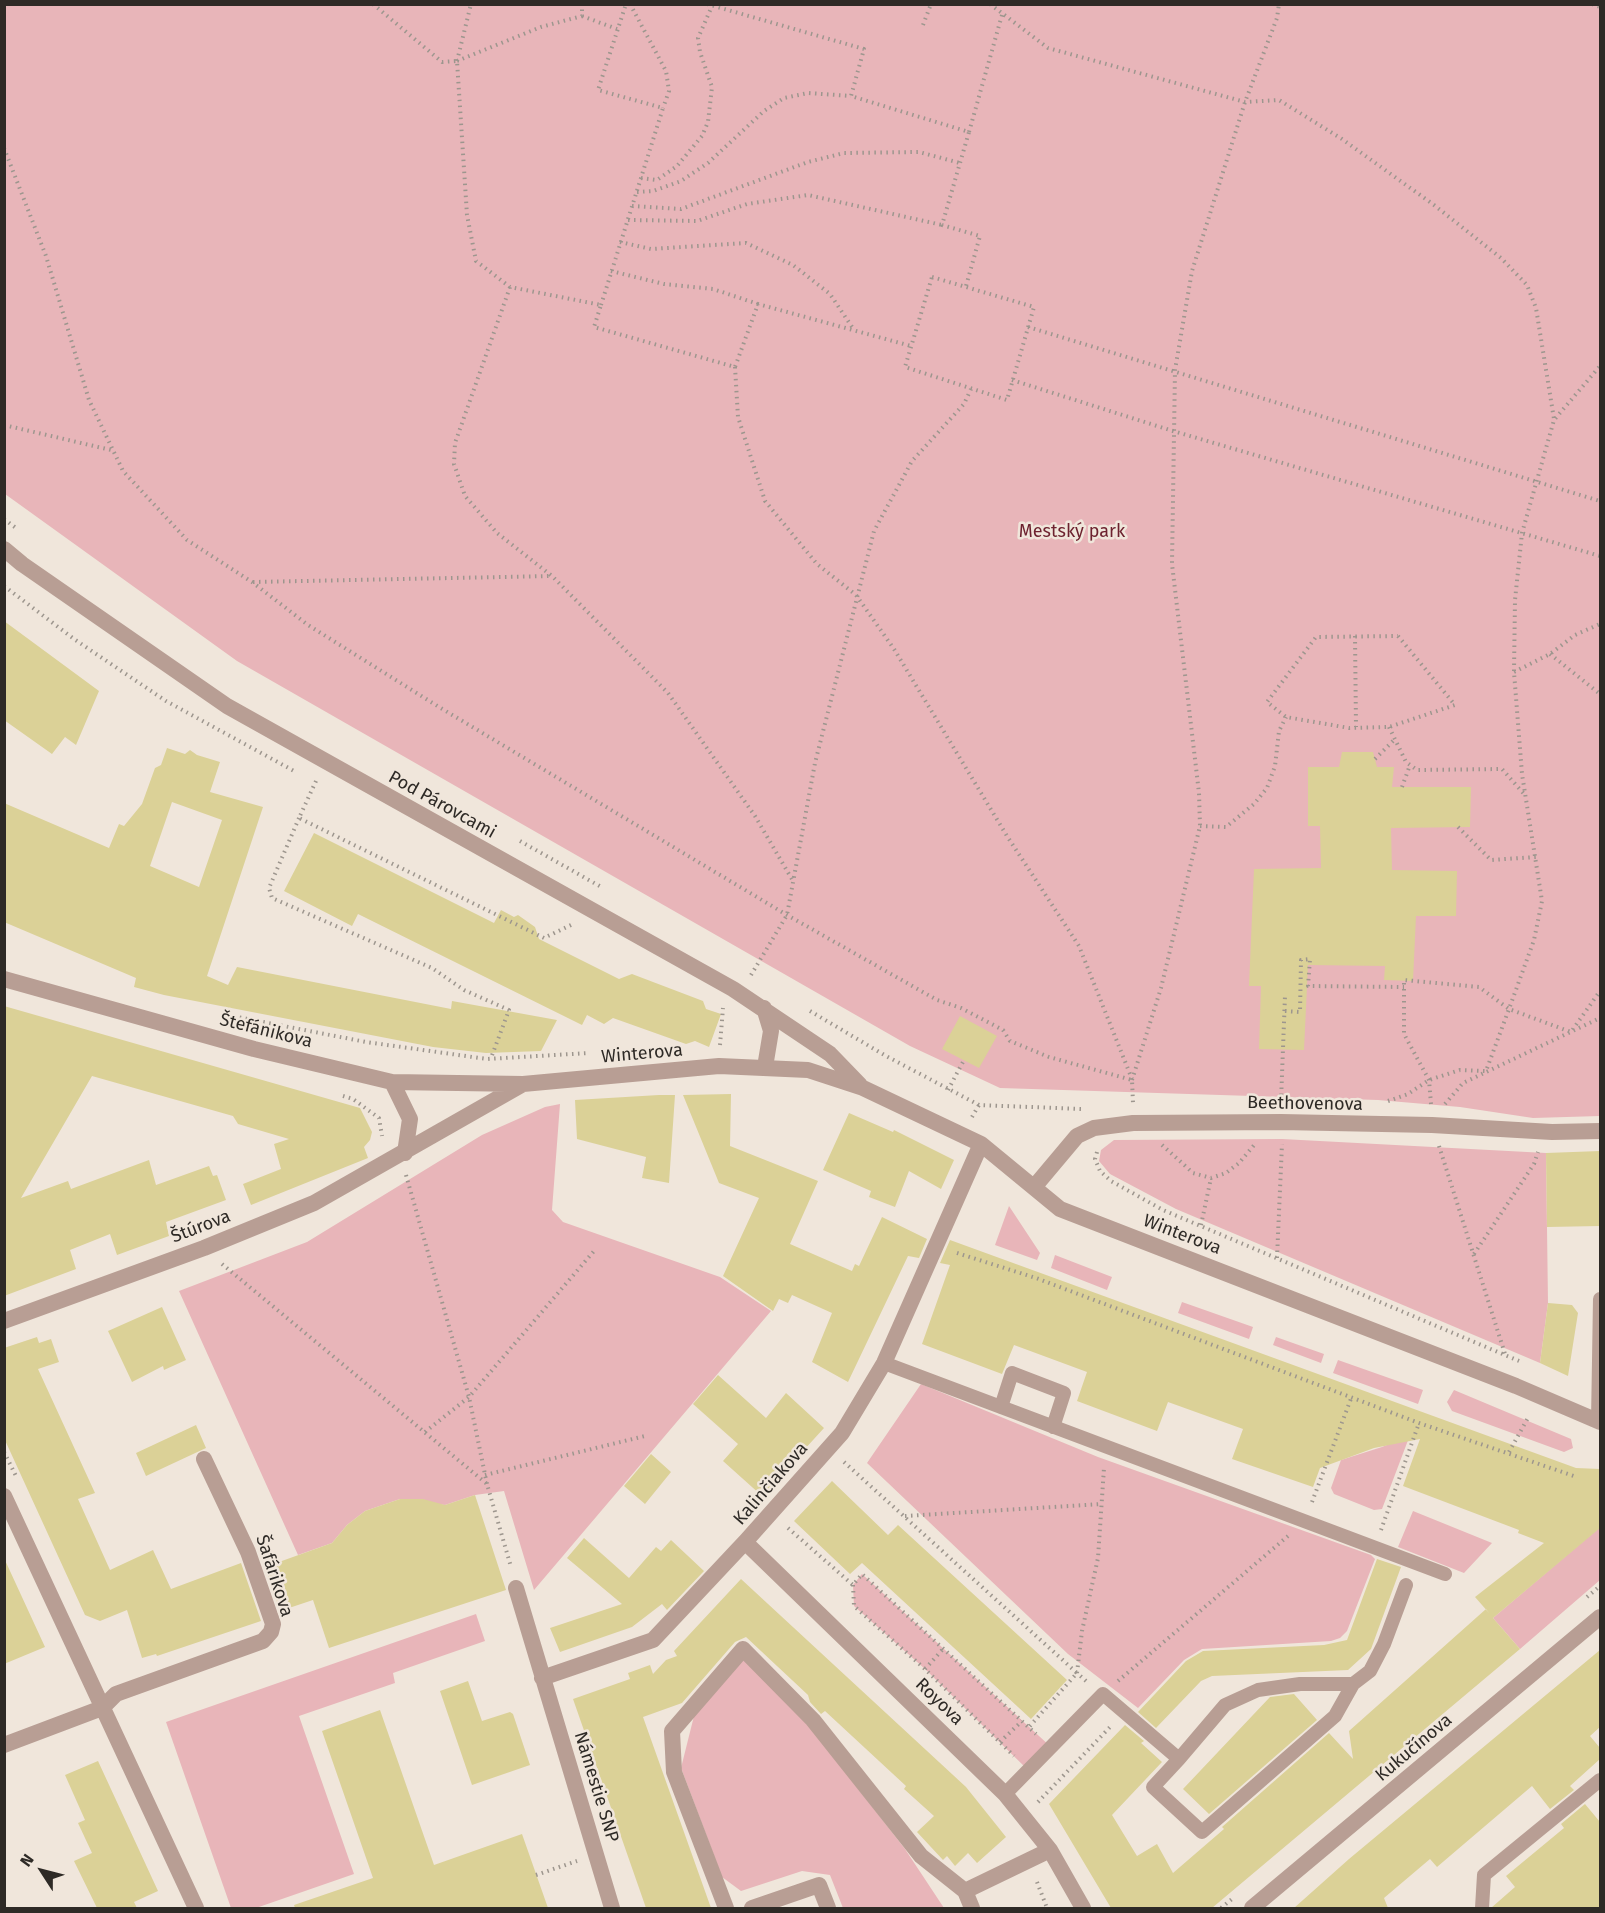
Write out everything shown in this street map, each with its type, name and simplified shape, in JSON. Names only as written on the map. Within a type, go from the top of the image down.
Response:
[{"type":"street","name":"Pod Párovcami","points":[[4,549],[227,706],[764,1008],[830,1054],[863,1088]]},
{"type":"street","name":"Štefánikova","points":[[4,979],[254,1049],[392,1082],[523,1083]]},
{"type":"street","points":[[764,1008],[771,1031],[765,1067]]},
{"type":"street","name":"Winterova","points":[[523,1083],[719,1066],[808,1070],[863,1088],[981,1144],[1035,1186],[1060,1209],[1516,1386],[1599,1422]]},
{"type":"street","points":[[392,1082],[410,1119],[405,1154]]},
{"type":"street","name":"Štúrova","points":[[4,1321],[204,1248],[314,1203],[405,1154],[523,1083]]},
{"type":"street","name":"Beethovenova","points":[[1035,1186],[1077,1136],[1094,1128],[1133,1123],[1281,1122],[1432,1125],[1552,1132],[1600,1131]]},
{"type":"street","name":"Kalinčiakova","points":[[542,1678],[653,1640],[745,1542],[842,1433],[884,1364],[981,1144]]},
{"type":"street","name":"Šafárikova","points":[[102,1708],[116,1694],[263,1641],[271,1632],[273,1624],[248,1552],[204,1459]]},
{"type":"street","points":[[4,1496],[196,1908]]},
{"type":"street","name":"Royova","points":[[745,1542],[1005,1794],[1050,1850],[1083,1908]]},
{"type":"street","points":[[516,1588],[542,1678]]},
{"type":"street","name":"Kukučínova","points":[[1252,1908],[1600,1617]]},
{"type":"street","points":[[726,1908],[674,1772],[672,1731],[743,1649],[813,1720],[921,1856],[965,1891],[972,1908]]},
{"type":"street","name":"Námestie SNP","points":[[542,1678],[612,1908]]},
{"type":"street","points":[[4,1744],[102,1708]]},
{"type":"street","points":[[965,1891],[1050,1850]]},
{"type":"street","points":[[752,1908],[819,1885],[828,1908]]},
{"type":"lane","points":[[1599,1422],[1600,1299]]},
{"type":"lane","points":[[884,1364],[1445,1574]]},
{"type":"lane","points":[[1000,1407],[1012,1373],[1064,1392],[1053,1427]]},
{"type":"lane","points":[[1353,1684],[1300,1684],[1258,1690],[1225,1705],[1153,1786],[1202,1832],[1335,1716],[1353,1684],[1370,1671],[1384,1644],[1406,1585]]},
{"type":"lane","points":[[1005,1794],[1103,1694],[1179,1759]]},
{"type":"lane","points":[[1482,1908],[1484,1875],[1600,1780]]},
{"type":"path","points":[[373,4],[442,62],[457,61],[541,27],[582,16],[617,28]]},
{"type":"path","points":[[471,4],[457,61],[467,214],[476,261],[510,287],[601,305]]},
{"type":"path","points":[[582,4],[582,16]]},
{"type":"path","points":[[626,4],[598,90],[663,108]]},
{"type":"path","points":[[630,4],[666,71],[669,91],[594,327],[735,367]]},
{"type":"path","points":[[923,25],[931,4]]},
{"type":"path","points":[[990,4],[1048,48],[1245,102],[1279,100],[1342,139],[1501,258],[1527,285],[1536,308],[1554,420]]},
{"type":"path","points":[[1133,1111],[1132,1080],[1161,988],[1200,826],[1172,564],[1175,370],[1192,271],[1245,102],[1277,18],[1279,4]]},
{"type":"path","points":[[1592,4],[1600,7]]},
{"type":"path","points":[[640,178],[657,180],[677,166],[705,129],[712,106],[712,87],[699,52],[698,38],[710,5],[864,49],[850,96]]},
{"type":"path","points":[[942,225],[1002,15]]},
{"type":"path","points":[[637,192],[653,191],[681,182],[708,163],[764,111],[784,99],[808,93],[850,96],[969,132]]},
{"type":"path","points":[[4,147],[46,256],[88,400],[123,471],[187,540],[252,582],[308,625],[439,707],[787,915],[937,1000],[961,1008],[1003,1030],[1010,1041],[1049,1057],[1132,1080]]},
{"type":"path","points":[[632,206],[681,209],[808,162],[844,153],[919,152],[960,163]]},
{"type":"path","points":[[628,220],[697,221],[747,204],[808,195],[942,225],[980,236],[966,286]]},
{"type":"path","points":[[621,242],[651,249],[746,243],[793,265],[830,294],[855,330]]},
{"type":"path","points":[[611,271],[664,284],[713,289],[758,304],[911,346]]},
{"type":"path","points":[[932,277],[1034,307],[1028,327],[1007,400],[905,368],[932,277]]},
{"type":"path","points":[[510,287],[455,443],[454,464],[465,496],[496,533],[552,576],[668,693],[755,816],[793,881]]},
{"type":"path","points":[[758,304],[735,367],[738,417],[765,501],[817,564],[856,595],[894,649],[1007,836],[1079,946],[1132,1080]]},
{"type":"path","points":[[1028,327],[1600,501]]},
{"type":"path","points":[[1486,1071],[1534,940],[1542,901],[1526,795],[1514,672],[1515,600],[1522,532],[1554,420],[1600,366]]},
{"type":"path","points":[[1012,380],[1173,431],[1600,556]]},
{"type":"path","points":[[751,975],[787,915],[815,763],[874,531],[912,461],[964,404],[972,389]]},
{"type":"path","points":[[4,425],[112,450]]},
{"type":"path","points":[[4,519],[21,532]]},
{"type":"path","points":[[252,582],[552,576]]},
{"type":"path","points":[[4,586],[74,639],[166,701],[300,774]]},
{"type":"path","points":[[1514,672],[1550,654],[1575,634],[1600,624]]},
{"type":"path","points":[[1355,636],[1356,728]]},
{"type":"path","points":[[1398,636],[1455,705],[1389,727],[1356,728],[1286,717],[1267,702],[1316,637],[1398,636]]},
{"type":"path","points":[[1550,654],[1600,694]]},
{"type":"path","points":[[1200,826],[1226,827],[1254,804],[1267,788],[1275,766],[1279,731],[1286,717]]},
{"type":"path","points":[[1389,727],[1406,762],[1417,770],[1502,769],[1526,795]]},
{"type":"path","points":[[1375,759],[1395,739]]},
{"type":"path","points":[[1402,787],[1410,765]]},
{"type":"path","points":[[308,777],[316,780],[269,888],[272,898],[432,968],[464,990],[509,1010],[492,1058]]},
{"type":"path","points":[[298,818],[544,938],[580,921]]},
{"type":"path","points":[[1458,827],[1491,860],[1536,857]]},
{"type":"path","points":[[515,839],[607,890]]},
{"type":"path","points":[[1285,1011],[1300,1012],[1301,960],[1310,959],[1308,986],[1404,987]]},
{"type":"path","points":[[745,971],[761,981]]},
{"type":"path","points":[[1430,1080],[1404,1034],[1404,980],[1479,987],[1509,1009],[1571,1032]]},
{"type":"path","points":[[1571,1032],[1600,991]]},
{"type":"path","points":[[1281,1122],[1285,996]]},
{"type":"path","points":[[730,1049],[720,1049],[724,1003],[732,1010]]},
{"type":"path","points":[[809,1010],[948,1090],[979,1105],[1086,1109]]},
{"type":"path","points":[[210,1012],[366,1042],[492,1058],[591,1053]]},
{"type":"path","points":[[1432,1125],[1450,1094],[1463,1083],[1600,1018]]},
{"type":"path","points":[[715,1030],[721,1031]]},
{"type":"path","points":[[948,1090],[964,1060]]},
{"type":"path","points":[[1380,1104],[1408,1094],[1430,1080],[1460,1070],[1486,1071]]},
{"type":"path","points":[[353,1099],[379,1118],[383,1134],[381,1145]]},
{"type":"path","points":[[1156,1137],[1166,1150],[1193,1173],[1211,1178],[1226,1173],[1239,1163],[1258,1140],[1246,1139]]},
{"type":"path","points":[[1274,1139],[1282,1139],[1277,1258]]},
{"type":"path","points":[[1099,1144],[1095,1159],[1100,1171],[1112,1181],[1163,1210],[1526,1364]]},
{"type":"path","points":[[1448,1144],[1438,1144],[1505,1354]]},
{"type":"path","points":[[1473,1255],[1534,1164],[1540,1145]]},
{"type":"path","points":[[396,1178],[405,1172],[469,1396],[487,1484],[516,1588]]},
{"type":"path","points":[[1201,1226],[1211,1178]]},
{"type":"path","points":[[935,1245],[1036,1278],[1419,1423],[1574,1476]]},
{"type":"path","points":[[425,1432],[469,1396],[594,1251]]},
{"type":"path","points":[[211,1267],[232,1259]]},
{"type":"path","points":[[222,1263],[487,1484]]},
{"type":"path","points":[[840,1458],[1103,1694],[1305,1521],[1352,1396]]},
{"type":"path","points":[[1509,1452],[1528,1416]]},
{"type":"path","points":[[1375,1547],[1419,1423]]},
{"type":"path","points":[[485,1475],[645,1436]]},
{"type":"path","points":[[1022,1721],[1000,1742],[925,1669],[854,1606],[853,1586],[862,1574],[1029,1727],[1077,1673],[1082,1631],[1098,1558],[1105,1446]]},
{"type":"path","points":[[904,1516],[1102,1504]]},
{"type":"path","points":[[781,1521],[853,1586]]},
{"type":"path","points":[[925,1669],[944,1649]]},
{"type":"path","points":[[1043,1812],[1037,1803],[1125,1712]]},
{"type":"path","points":[[536,1875],[586,1857]]},
{"type":"path","points":[[1034,1875],[1047,1908]]},
{"type":"green space","name":"Mestský park","points":[[5,5],[1600,5],[1600,1116],[1533,1118],[1460,1107],[1378,1100],[1000,1088],[910,1046],[237,661],[5,494]]},
{"type":"green space","points":[[560,1104],[552,1210],[563,1222],[720,1277],[771,1311],[534,1590],[504,1491],[475,1495],[445,1505],[400,1499],[365,1511],[347,1525],[332,1543],[298,1555],[179,1291],[307,1242],[482,1135],[545,1107]]},
{"type":"green space","points":[[1282,1139],[1546,1153],[1548,1303],[1540,1363],[1176,1209],[1110,1174],[1099,1161],[1101,1150],[1114,1140]]},
{"type":"green space","points":[[1009,1206],[1040,1253],[1037,1260],[995,1245]]},
{"type":"green space","points":[[1055,1255],[1112,1277],[1107,1290],[1051,1268]]},
{"type":"green space","points":[[1182,1302],[1253,1327],[1249,1339],[1178,1313]]},
{"type":"green space","points":[[1276,1337],[1324,1354],[1321,1363],[1273,1345]]},
{"type":"green space","points":[[1338,1360],[1423,1390],[1418,1404],[1333,1373]]},
{"type":"green space","points":[[921,1384],[1098,1457],[1371,1555],[1375,1559],[1347,1631],[1340,1638],[1331,1641],[1202,1649],[1184,1660],[1138,1708],[1068,1654],[867,1463]]},
{"type":"green space","points":[[1454,1390],[1571,1439],[1573,1448],[1564,1452],[1452,1411],[1447,1402]]},
{"type":"green space","points":[[1410,1435],[1382,1509],[1374,1510],[1334,1494],[1331,1488],[1341,1460]]},
{"type":"green space","points":[[1413,1511],[1492,1543],[1464,1573],[1398,1547]]},
{"type":"green space","points":[[1600,1527],[1600,1580],[1520,1649],[1493,1618]]},
{"type":"green space","points":[[862,1574],[1051,1747],[1028,1770],[925,1669],[854,1606],[853,1585]]},
{"type":"green space","points":[[476,1614],[485,1641],[393,1673],[395,1683],[299,1716],[354,1874],[256,1908],[231,1908],[166,1722]]},
{"type":"green space","points":[[744,1659],[804,1719],[905,1849],[944,1908],[843,1908],[830,1875],[802,1871],[741,1891],[722,1877],[681,1768],[695,1712]]},
{"type":"building","points":[[4,621],[99,691],[76,745],[65,737],[52,754],[4,720]]},
{"type":"building","points":[[167,748],[185,754],[190,750],[197,755],[220,762],[210,792],[263,807],[207,976],[228,985],[237,967],[451,1009],[452,1001],[557,1020],[541,1051],[486,1053],[433,1047],[164,995],[134,987],[136,978],[4,922],[4,803],[109,848],[119,824],[124,826],[142,804],[155,768],[161,765]],"holes":[[[172,802],[222,820],[199,887],[150,866]]]},
{"type":"building","points":[[1342,752],[1373,752],[1377,767],[1394,767],[1392,787],[1471,787],[1470,827],[1391,828],[1392,870],[1457,871],[1456,916],[1416,916],[1413,981],[1384,980],[1385,966],[1308,965],[1304,1050],[1259,1049],[1261,986],[1249,986],[1254,869],[1321,868],[1320,826],[1308,826],[1308,767],[1339,767]]},
{"type":"building","points":[[314,833],[494,923],[501,910],[514,917],[518,915],[535,927],[539,939],[619,979],[632,974],[703,1001],[706,1009],[721,1014],[709,1047],[695,1041],[686,1044],[613,1018],[604,1024],[587,1015],[582,1025],[358,914],[352,926],[284,891]]},
{"type":"building","points":[[4,1006],[360,1108],[372,1132],[370,1140],[364,1147],[368,1158],[251,1205],[243,1184],[281,1169],[274,1144],[289,1139],[238,1124],[233,1116],[92,1076],[21,1198],[68,1181],[71,1189],[149,1160],[156,1185],[209,1166],[213,1176],[217,1175],[226,1200],[166,1222],[169,1236],[117,1255],[110,1234],[70,1250],[76,1269],[4,1296]]},
{"type":"building","points":[[960,1016],[997,1036],[979,1068],[942,1049]]},
{"type":"building","points":[[731,1094],[730,1146],[818,1181],[790,1244],[852,1271],[855,1264],[859,1266],[882,1217],[927,1239],[919,1258],[908,1256],[848,1382],[812,1362],[832,1313],[792,1295],[788,1303],[779,1299],[773,1311],[723,1276],[759,1198],[719,1183],[683,1095]]},
{"type":"building","points":[[675,1095],[669,1183],[642,1178],[646,1157],[577,1139],[575,1100]]},
{"type":"building","points":[[849,1113],[893,1132],[894,1130],[954,1160],[941,1189],[909,1171],[895,1207],[869,1197],[871,1191],[823,1170]]},
{"type":"building","points":[[1600,1151],[1600,1226],[1547,1227],[1546,1153]]},
{"type":"building","points":[[950,1240],[1576,1468],[1600,1469],[1600,1528],[1493,1618],[1520,1649],[1212,1908],[1111,1908],[1049,1804],[1125,1725],[1144,1741],[1141,1743],[1162,1762],[1112,1815],[1137,1856],[1157,1844],[1173,1873],[1329,1733],[1353,1759],[1349,1731],[1486,1609],[1475,1597],[1544,1543],[1518,1533],[1519,1530],[1403,1486],[1420,1439],[1374,1448],[1320,1468],[1313,1487],[1232,1459],[1243,1429],[1168,1402],[1157,1431],[1077,1401],[1087,1372],[1014,1345],[1002,1374],[922,1344],[950,1265],[940,1263]]},
{"type":"building","points":[[1548,1303],[1572,1305],[1578,1313],[1568,1376],[1540,1363]]},
{"type":"building","points":[[162,1307],[186,1360],[164,1370],[163,1366],[132,1382],[108,1331]]},
{"type":"building","points":[[37,1337],[39,1343],[51,1339],[59,1362],[38,1369],[95,1493],[78,1499],[110,1570],[153,1550],[171,1589],[241,1563],[261,1621],[157,1656],[156,1654],[142,1658],[127,1610],[100,1621],[85,1615],[4,1438],[4,1348]]},
{"type":"building","points":[[718,1375],[766,1418],[786,1393],[824,1428],[762,1496],[723,1461],[738,1444],[693,1404]]},
{"type":"building","points":[[196,1425],[206,1448],[146,1476],[136,1453]]},
{"type":"building","points":[[651,1454],[671,1472],[645,1504],[624,1486]]},
{"type":"building","points":[[832,1481],[888,1535],[898,1525],[1067,1680],[1031,1719],[862,1563],[850,1574],[794,1521]]},
{"type":"building","points":[[475,1495],[506,1590],[329,1648],[313,1600],[280,1611],[262,1559],[276,1554],[279,1562],[332,1543],[347,1525],[365,1511],[400,1499],[423,1499],[445,1505]]},
{"type":"building","points":[[584,1538],[629,1578],[656,1547],[661,1551],[671,1540],[704,1571],[667,1610],[662,1604],[632,1627],[560,1652],[550,1628],[622,1604],[567,1558]]},
{"type":"building","points":[[4,1558],[45,1647],[4,1664]]},
{"type":"building","points":[[1377,1559],[1401,1567],[1371,1649],[1348,1670],[1212,1676],[1201,1681],[1156,1728],[1138,1712],[1186,1661],[1203,1651],[1324,1645],[1347,1640]]},
{"type":"building","points":[[741,1579],[966,1787],[1006,1837],[977,1863],[968,1853],[955,1866],[947,1856],[943,1860],[917,1832],[934,1816],[904,1789],[906,1786],[825,1711],[821,1714],[810,1702],[808,1695],[746,1637],[735,1642],[682,1703],[643,1717],[711,1908],[646,1908],[573,1699],[630,1679],[628,1673],[650,1665],[653,1674],[666,1660],[677,1656],[674,1651]]},
{"type":"building","points":[[1600,1650],[1600,1727],[1590,1736],[1600,1748],[1600,1759],[1570,1786],[1574,1790],[1550,1809],[1532,1786],[1437,1867],[1430,1859],[1384,1898],[1388,1908],[1294,1908],[1349,1859]]},
{"type":"building","points":[[468,1681],[482,1721],[510,1712],[513,1714],[530,1765],[472,1785],[440,1691]]},
{"type":"building","points":[[1294,1694],[1317,1720],[1209,1814],[1183,1789],[1270,1697]]},
{"type":"building","points":[[380,1710],[434,1865],[522,1834],[548,1908],[295,1908],[294,1905],[373,1878],[322,1731]]},
{"type":"building","points":[[98,1761],[158,1891],[134,1902],[137,1908],[97,1908],[74,1861],[92,1853],[78,1823],[85,1820],[65,1775]]},
{"type":"building","points":[[1585,1804],[1600,1822],[1600,1908],[1491,1908],[1515,1887],[1506,1876],[1564,1828],[1561,1824]]}]
